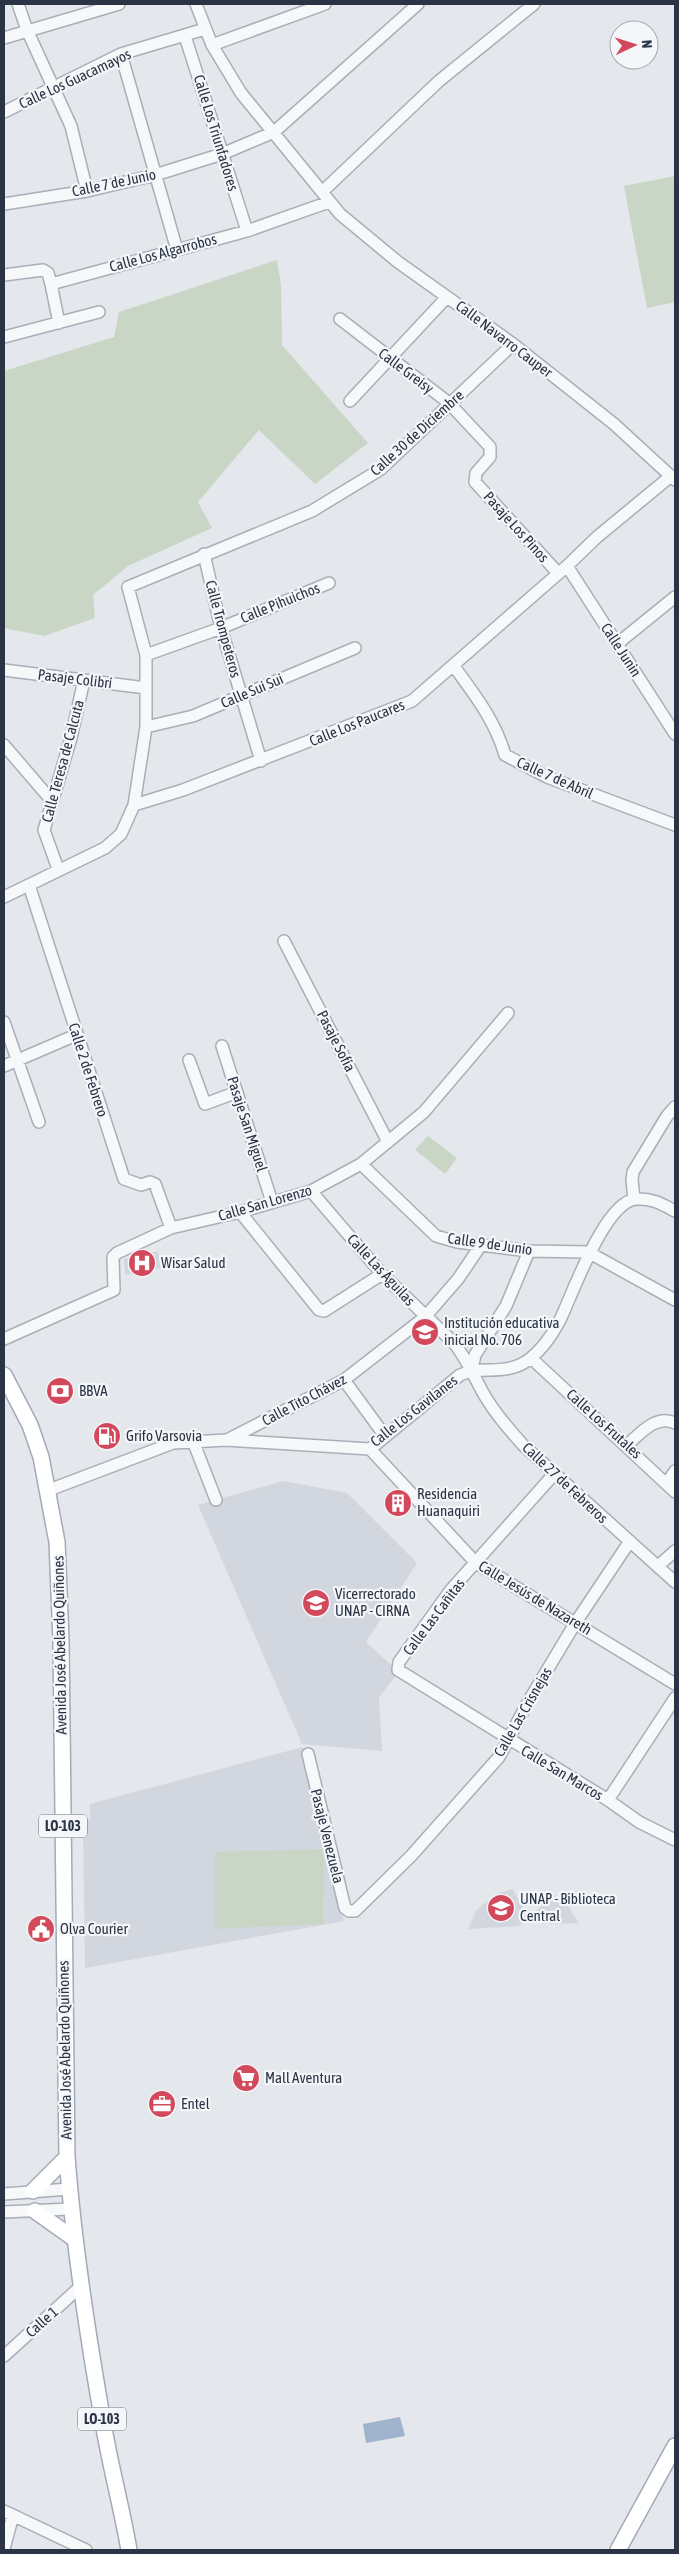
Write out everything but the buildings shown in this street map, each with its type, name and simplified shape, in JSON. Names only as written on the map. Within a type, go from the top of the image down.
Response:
[{"type":"main road","name":"Avenida José Abelardo Quiñones","points":[[4,1375],[30,1425],[41,1457],[49,1490],[57,1542],[61,1640],[67,2157],[70,2208],[80,2287],[104,2430],[129,2550]]},
{"type":"main road","points":[[33,2191],[67,2157]]},
{"type":"main road","points":[[35,2211],[73,2238]]},
{"type":"main road","points":[[618,2550],[675,2446]]},
{"type":"street","points":[[18,4],[27,30],[71,126],[87,190]]},
{"type":"street","points":[[4,38],[119,4]]},
{"type":"street","points":[[196,4],[212,45],[240,93],[322,192],[439,81],[534,4]]},
{"type":"street","points":[[212,45],[325,4]]},
{"type":"street","name":"Calle 7 de Junio","points":[[4,204],[87,190],[156,175],[222,154],[274,132],[418,4]]},
{"type":"street","name":"Calle Los Guacamayos","points":[[4,112],[121,54],[185,36],[205,28]]},
{"type":"street","name":"Calle Los Triunfadores","points":[[185,36],[246,231]]},
{"type":"street","points":[[121,54],[177,250]]},
{"type":"street","name":"Calle Navarro Cauper","points":[[322,192],[329,202],[398,262],[514,344],[614,424],[673,478]]},
{"type":"street","name":"Calle Los Algarrobos","points":[[51,284],[246,231],[329,202]]},
{"type":"street","points":[[4,275],[44,270],[48,273],[59,323]]},
{"type":"street","points":[[350,401],[447,297]]},
{"type":"street","points":[[4,337],[99,312]]},
{"type":"street","name":"Calle Greisy","points":[[340,319],[449,403],[490,447],[490,458],[476,473],[475,482]]},
{"type":"street","name":"Calle 30 de Diciembre","points":[[146,654],[128,587],[312,511],[381,469],[449,403],[514,344]]},
{"type":"street","name":"Calle Los Paucares","points":[[134,805],[183,790],[261,761],[412,701],[568,566],[597,537],[673,478]]},
{"type":"street","name":"Pasaje Los Pinos","points":[[475,482],[558,573]]},
{"type":"street","name":"Calle Trompeteros","points":[[204,554],[220,628],[261,761]]},
{"type":"street","name":"Calle Junin","points":[[568,566],[675,734]]},
{"type":"street","name":"Calle Pihuichos","points":[[146,654],[220,628],[329,583]]},
{"type":"street","points":[[618,644],[675,597]]},
{"type":"street","name":"Calle Sui Sui","points":[[146,727],[193,716],[355,648]]},
{"type":"street","points":[[4,897],[110,843],[121,834],[134,805],[146,727],[146,654]]},
{"type":"street","name":"Calle 7 de Abril","points":[[453,665],[486,710],[499,734],[505,755],[547,777],[675,825]]},
{"type":"street","name":"Pasaje Colibrí","points":[[4,670],[146,688]]},
{"type":"street","name":"Calle Teresa de Calcuta","points":[[58,869],[44,830],[71,738],[84,680]]},
{"type":"street","points":[[4,745],[52,801]]},
{"type":"street","name":"Calle 2 de Febrero","points":[[28,885],[124,1179],[141,1185],[150,1182],[155,1184],[171,1228]]},
{"type":"street","name":"Pasaje Sofía","points":[[284,940],[388,1142]]},
{"type":"street","name":"Calle San Lorenzo","points":[[4,1339],[114,1290],[115,1254],[171,1228],[240,1212],[311,1191],[361,1164],[424,1112],[508,1013]]},
{"type":"street","points":[[4,1022],[39,1122]]},
{"type":"street","points":[[4,1066],[76,1035]]},
{"type":"street","name":"Pasaje San Miguel","points":[[222,1046],[272,1202]]},
{"type":"street","points":[[189,1060],[205,1104],[237,1092]]},
{"type":"street","points":[[675,1107],[667,1116],[633,1172],[632,1180],[634,1199],[654,1200],[675,1211]]},
{"type":"street","name":"Calle 9 de Junio","points":[[361,1164],[436,1236],[481,1245],[529,1251],[588,1252]]},
{"type":"street","name":"Calle Las Águilas","points":[[311,1191],[382,1274],[424,1317],[454,1343],[472,1369]]},
{"type":"street","name":"Calle Los Gavilanes","points":[[49,1490],[173,1443],[226,1440],[370,1449],[460,1375],[472,1369],[506,1371],[531,1358],[548,1341],[559,1321],[588,1252],[622,1206],[634,1199]]},
{"type":"street","points":[[240,1212],[319,1310],[324,1312],[382,1274]]},
{"type":"street","name":"Calle Tito Chávez","points":[[226,1440],[344,1380],[424,1317],[458,1279],[481,1245]]},
{"type":"street","points":[[472,1369],[475,1355],[506,1306],[529,1251]]},
{"type":"street","points":[[588,1252],[675,1300]]},
{"type":"street","name":"Calle Los Frutales","points":[[531,1358],[627,1445],[671,1488]]},
{"type":"street","name":"Calle 27 de Febreros","points":[[472,1369],[482,1391],[502,1421],[523,1445],[675,1582]]},
{"type":"street","points":[[344,1380],[385,1436]]},
{"type":"street","points":[[627,1445],[649,1426],[663,1420],[675,1423]]},
{"type":"street","points":[[193,1441],[216,1500]]},
{"type":"street","name":"Calle Jesús de Nazareth","points":[[370,1449],[476,1564],[576,1622],[675,1684]]},
{"type":"street","points":[[671,1488],[675,1471]]},
{"type":"street","name":"Calle Las Cañitas","points":[[399,1672],[397,1666],[450,1591],[555,1473]]},
{"type":"street","name":"Calle Las Crisnejas","points":[[355,1911],[411,1856],[499,1757],[528,1702],[576,1622],[630,1541]]},
{"type":"street","points":[[658,1566],[675,1551]]},
{"type":"street","name":"Calle San Marcos","points":[[399,1672],[608,1800],[639,1822],[674,1836]]},
{"type":"street","points":[[608,1800],[675,1698]]},
{"type":"street","name":"Pasaje Venezuela","points":[[308,1754],[345,1908],[349,1911],[355,1911]]},
{"type":"street","points":[[4,2194],[69,2189]]},
{"type":"street","points":[[4,2212],[70,2208]]},
{"type":"street","name":"Calle 1","points":[[4,2356],[80,2287]]},
{"type":"street","points":[[4,2549],[8,2513],[86,2550]]},
{"type":"shaded area","name":"Wisar Salud","points":[[158,1251],[161,1268],[125,1275],[124,1259]]},
{"type":"shaded area","name":"Vicerrectorado UNAP - CIRNA","points":[[283,1481],[347,1493],[417,1563],[366,1642],[399,1672],[379,1697],[382,1751],[302,1744],[198,1505]]},
{"type":"shaded area","points":[[303,1747],[344,1921],[85,1968],[83,1822],[90,1819],[90,1804]]},
{"type":"shaded area","name":"UNAP - Biblioteca Central","points":[[513,1889],[526,1915],[520,1926],[468,1929],[476,1911],[483,1904],[499,1893]]},
{"type":"shaded area","points":[[546,1893],[555,1895],[568,1906],[579,1923],[542,1924],[533,1914],[542,1905]]},
{"type":"green space","points":[[675,176],[675,302],[647,308],[624,186]]},
{"type":"green space","points":[[277,260],[281,285],[282,345],[368,443],[315,484],[259,430],[198,502],[212,528],[128,566],[93,595],[95,618],[44,636],[4,628],[4,371],[114,337],[119,312]]},
{"type":"green space","points":[[428,1136],[457,1158],[445,1174],[415,1150]]},
{"type":"green space","points":[[324,1849],[323,1924],[215,1929],[215,1852]]},
{"type":"water","points":[[400,2417],[405,2436],[366,2443],[363,2424]]},
{"type":"place","name":"Wisar Salud","points":[[142,1263]]},
{"type":"place","name":"Institución educativa inicial No. 706","points":[[425,1332]]},
{"type":"place","name":"BBVA","points":[[60,1391]]},
{"type":"place","name":"Grifo Varsovia","points":[[107,1436]]},
{"type":"place","name":"Residencia Huanaquiri","points":[[398,1503]]},
{"type":"place","name":"Vicerrectorado UNAP - CIRNA","points":[[316,1603]]},
{"type":"place","name":"UNAP - Biblioteca Central","points":[[501,1908]]},
{"type":"place","name":"Olva Courier","points":[[41,1929]]},
{"type":"place","name":"Mall Aventura","points":[[246,2078]]},
{"type":"place","name":"Entel","points":[[162,2104]]}]
